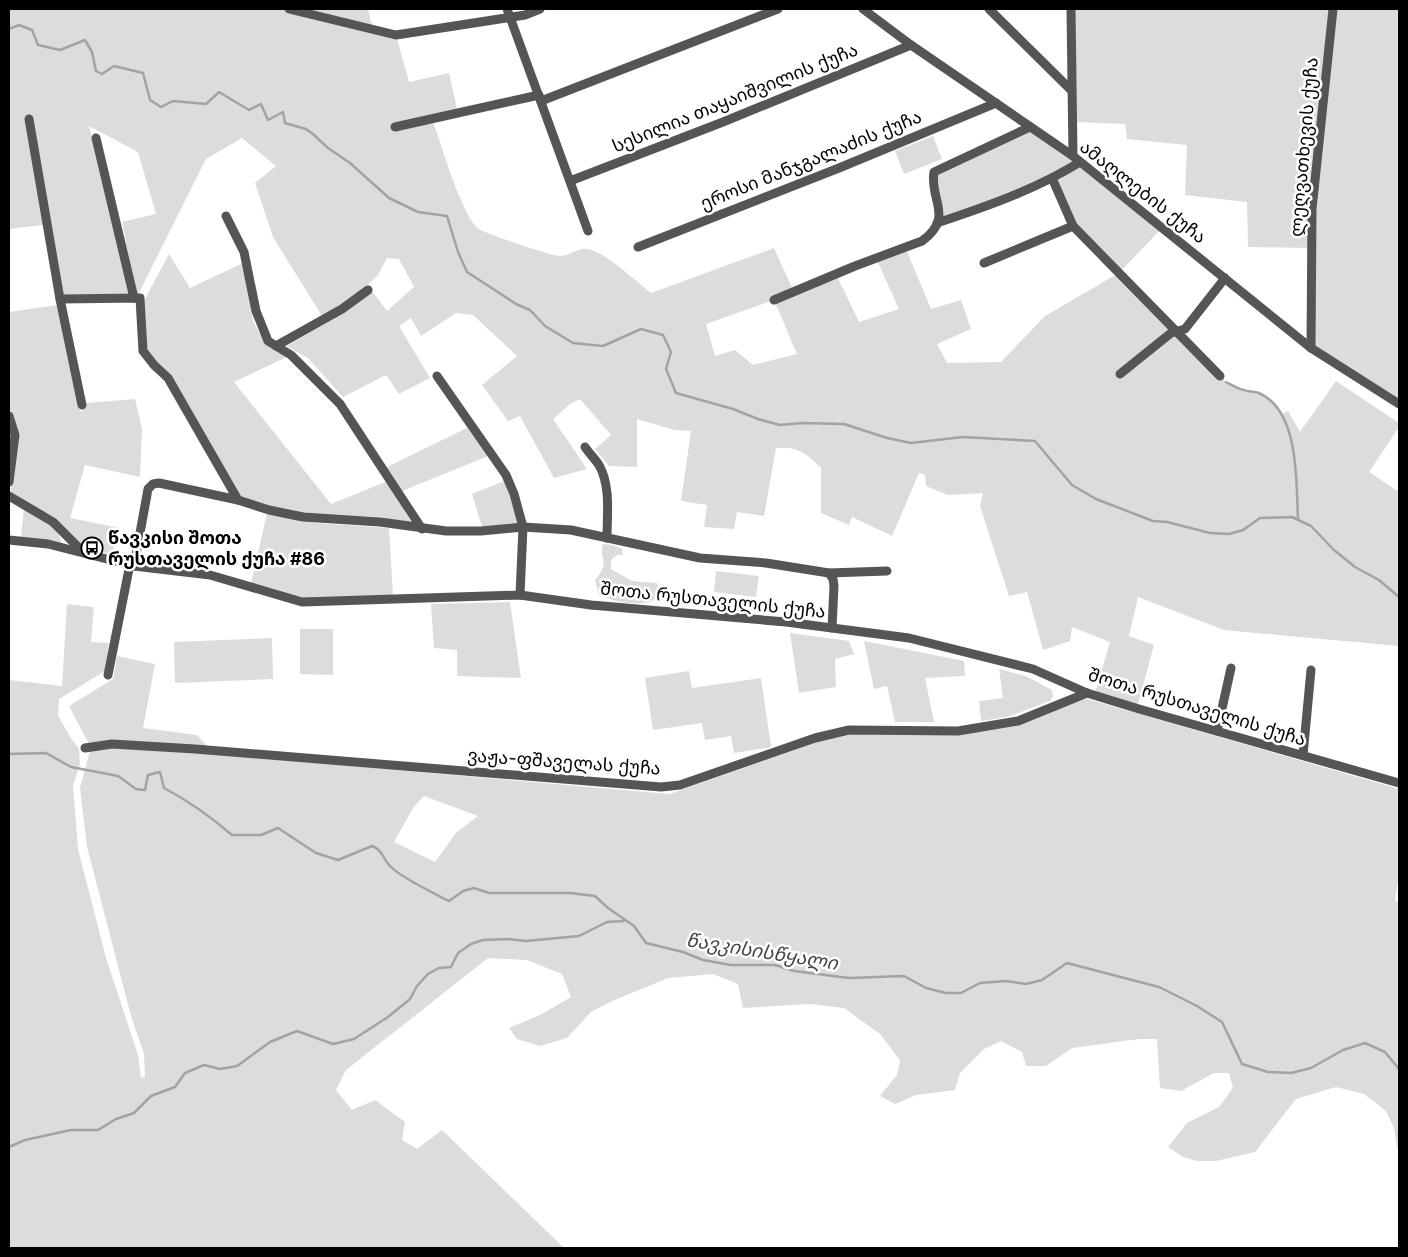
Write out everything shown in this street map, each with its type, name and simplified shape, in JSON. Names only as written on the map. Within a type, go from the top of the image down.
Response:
[{"type":"street","points":[[288,9],[396,35],[509,13],[525,15],[540,9]]},
{"type":"street","points":[[395,127],[540,98],[778,9]]},
{"type":"street","name":"ამაღლების ქუჩა","points":[[863,9],[911,45],[1080,162],[1311,348],[1399,404]]},
{"type":"street","points":[[990,9],[1071,90]]},
{"type":"street","points":[[1071,9],[1072,156]]},
{"type":"street","name":"ლეღვათხევის ქუჩა","points":[[1311,348],[1312,209],[1333,9]]},
{"type":"street","points":[[509,13],[588,231]]},
{"type":"street","name":"სესილია თაყაიშვილის ქუჩა","points":[[570,181],[749,112],[911,45]]},
{"type":"street","name":"ეროსი მანჯგალაძის ქუჩა","points":[[638,247],[839,168],[996,103]]},
{"type":"street","points":[[29,119],[60,299],[82,404]]},
{"type":"street","points":[[774,300],[855,266],[922,241],[931,234],[940,212],[933,178],[934,172],[1030,127]]},
{"type":"street","points":[[96,138],[134,298]]},
{"type":"street","points":[[937,223],[1052,178],[1080,162]]},
{"type":"street","points":[[1052,178],[1073,226],[1220,376]]},
{"type":"street","points":[[226,216],[244,252],[259,318],[268,342],[291,355],[340,404],[422,529]]},
{"type":"street","points":[[984,263],[1073,226]]},
{"type":"street","points":[[1120,374],[1171,333],[1185,329],[1225,278]]},
{"type":"street","points":[[276,346],[342,309],[368,290]]},
{"type":"street","points":[[60,299],[140,298],[144,351],[154,365],[168,378],[238,500]]},
{"type":"street","points":[[437,376],[506,475],[520,512],[523,528],[520,595]]},
{"type":"street","points":[[9,416],[15,435],[9,482]]},
{"type":"street","points":[[584,447],[599,466],[605,482],[607,538]]},
{"type":"street","points":[[108,675],[148,489],[153,484],[159,483],[238,500],[269,510],[303,517],[380,522],[446,531],[523,528],[571,530],[700,558],[766,564],[829,573],[887,571]]},
{"type":"street","points":[[9,496],[53,522],[83,552]]},
{"type":"street","name":"შოთა რუსთაველის ქუჩა","points":[[9,540],[48,544],[132,565],[210,575],[302,602],[520,595],[592,604],[708,614],[910,638],[1033,669],[1087,693],[1399,783]]},
{"type":"street","points":[[829,573],[833,579],[834,586],[832,628]]},
{"type":"street","points":[[1217,731],[1231,668]]},
{"type":"street","points":[[1303,755],[1311,670]]},
{"type":"street","name":"ვაჟა-ფშაველას ქუჩა","points":[[85,748],[112,744],[195,749],[661,787],[680,785],[815,738],[849,730],[958,731],[1018,721],[1087,693]]},
{"type":"shaded area","points":[[9,9],[368,9],[373,30],[396,35],[409,82],[449,73],[458,113],[432,119],[451,176],[470,218],[477,228],[491,234],[560,256],[583,249],[592,250],[614,263],[651,293],[774,248],[794,292],[836,274],[859,322],[899,309],[876,258],[905,247],[931,309],[961,300],[971,329],[937,344],[947,363],[1001,362],[1045,316],[1119,273],[1226,382],[1242,390],[1259,393],[1282,414],[1288,411],[1300,432],[1336,381],[1399,423],[1399,427],[1369,472],[1399,492],[1399,646],[1224,630],[1138,597],[1129,636],[1154,645],[1138,704],[1095,693],[1110,642],[1072,627],[1070,641],[1043,650],[1027,592],[1009,596],[980,506],[983,493],[948,495],[926,486],[925,475],[919,473],[892,536],[852,517],[849,525],[821,513],[821,468],[811,458],[796,449],[776,448],[764,516],[737,512],[734,529],[704,527],[707,505],[681,501],[691,431],[674,430],[637,419],[637,467],[609,466],[595,449],[611,435],[580,399],[570,404],[553,419],[587,469],[554,478],[520,416],[508,421],[482,385],[517,356],[473,315],[456,313],[421,336],[411,318],[399,326],[430,378],[399,394],[386,375],[343,397],[309,359],[287,346],[346,312],[372,291],[387,311],[414,287],[399,259],[387,258],[378,275],[347,305],[345,302],[322,316],[273,237],[255,183],[276,166],[242,138],[206,159],[138,295],[136,294],[122,222],[156,214],[138,152],[89,126],[131,294],[64,295],[43,225],[9,229]],"holes":[[[774,300],[797,354],[753,365],[735,350],[715,356],[706,324]]]},
{"type":"shaded area","points":[[1073,9],[1399,9],[1399,404],[1311,348],[1311,248],[1248,247],[1247,202],[1185,195],[1187,145],[1127,139],[1125,124],[1075,122]]},
{"type":"shaded area","points":[[1030,127],[1163,227],[1119,273],[1073,226],[1052,178],[937,223],[933,177]]},
{"type":"shaded area","points":[[933,136],[942,159],[904,174],[895,151]]},
{"type":"shaded area","points":[[169,254],[190,288],[243,263],[253,321],[265,344],[287,357],[234,382],[331,504],[388,481],[412,524],[380,517],[306,514],[274,508],[240,497],[171,375],[155,361],[146,349],[145,299]]},
{"type":"shaded area","points":[[58,305],[79,409],[82,412],[86,403],[135,399],[142,429],[140,477],[85,465],[70,518],[120,528],[112,555],[84,548],[10,494],[19,434],[9,407],[9,312]]},
{"type":"shaded area","points":[[467,428],[488,456],[402,491],[387,467]]},
{"type":"shaded area","points":[[504,481],[519,524],[482,527],[472,494]]},
{"type":"shaded area","points":[[24,508],[53,527],[60,537],[61,543],[21,537]]},
{"type":"shaded area","points":[[267,514],[317,523],[389,528],[393,595],[301,599],[251,583]]},
{"type":"shaded area","points":[[603,544],[613,545],[622,549],[623,555],[617,555],[611,560],[611,569],[632,581],[657,583],[660,592],[652,601],[633,603],[599,595],[595,580],[604,564]]},
{"type":"shaded area","points":[[716,571],[759,576],[756,597],[714,592]]},
{"type":"shaded area","points":[[510,602],[521,678],[457,676],[457,650],[434,648],[431,604]]},
{"type":"shaded area","points":[[67,604],[94,607],[91,642],[109,643],[105,671],[59,699],[58,716],[79,749],[80,764],[73,786],[78,849],[106,958],[138,1055],[141,1078],[145,1077],[144,1054],[131,1016],[87,847],[80,788],[90,751],[115,748],[188,752],[670,794],[814,742],[860,733],[947,735],[1087,699],[1399,789],[1399,873],[1395,901],[1399,902],[1399,1148],[1397,1148],[1394,1128],[1386,1111],[1364,1094],[1336,1087],[1296,1099],[1255,1152],[1216,1161],[1197,1161],[1183,1157],[1168,1147],[1187,1123],[1219,1107],[1233,1088],[1229,1073],[1214,1073],[1181,1091],[1160,1088],[1157,1039],[1139,1039],[1072,1048],[1046,1066],[1026,1066],[1022,1052],[1001,1041],[984,1049],[960,1073],[955,1090],[916,1095],[895,1104],[880,1096],[897,1075],[900,1060],[880,1034],[844,1008],[810,1004],[743,1008],[738,984],[713,974],[668,978],[612,1001],[591,1012],[567,1038],[540,1046],[517,1039],[509,1028],[540,1015],[571,997],[562,974],[527,960],[488,958],[346,1070],[336,1090],[352,1110],[375,1100],[405,1122],[402,1140],[417,1149],[442,1130],[564,1248],[9,1248],[9,680],[62,686]],"holes":[[[424,796],[478,816],[456,833],[435,862],[394,842],[413,808]]]},
{"type":"shaded area","points":[[300,629],[333,629],[333,675],[300,674]]},
{"type":"shaded area","points":[[790,633],[849,641],[854,654],[835,659],[836,687],[799,693]]},
{"type":"shaded area","points":[[272,638],[273,679],[175,683],[174,642]]},
{"type":"shaded area","points":[[864,641],[964,661],[965,676],[925,678],[934,722],[895,722],[887,686],[874,689]]},
{"type":"shaded area","points":[[117,656],[155,664],[143,728],[197,735],[208,747],[89,744],[69,706],[113,679]]},
{"type":"shaded area","points":[[999,669],[1026,676],[1052,690],[1053,696],[1050,701],[1007,717],[981,721],[979,701],[1003,698]]},
{"type":"shaded area","points":[[689,671],[692,688],[761,678],[771,747],[734,753],[731,736],[705,740],[702,723],[653,730],[645,678]]},
{"type":"waterway","points":[[9,29],[19,25],[32,30],[38,45],[60,50],[85,40],[92,52],[96,71],[102,74],[114,66],[143,73],[150,100],[161,107],[173,101],[206,104],[219,92],[249,110],[261,104],[268,120],[283,112],[285,123],[306,129],[313,134],[328,148],[350,163],[389,198],[418,212],[447,216],[458,252],[467,272],[516,304],[530,310],[545,326],[573,343],[603,346],[641,329],[663,335],[671,352],[666,369],[676,393],[780,425],[802,423],[844,424],[887,438],[911,443],[963,437],[1035,441],[1072,485],[1096,499],[1153,521],[1167,522],[1210,533],[1229,534],[1243,530],[1260,518],[1292,517],[1311,526],[1334,550],[1355,567],[1379,580],[1399,597]]},
{"type":"waterway","points":[[1226,382],[1240,389],[1259,393],[1272,402],[1282,415],[1289,431],[1296,468],[1298,519]]},
{"type":"waterway","name":"წავკისისწყალი","points":[[9,754],[46,753],[71,767],[118,776],[136,789],[145,790],[148,775],[160,772],[164,788],[200,810],[232,835],[261,835],[278,828],[316,853],[338,860],[372,846],[381,852],[395,871],[449,901],[463,891],[474,888],[489,893],[570,893],[595,896],[608,908],[634,926],[646,943],[683,952],[703,960],[731,965],[775,965],[794,971],[849,978],[904,976],[926,988],[946,993],[961,993],[980,983],[1006,981],[1026,984],[1042,980],[1067,963],[1159,987],[1197,1006],[1222,1022],[1242,1064],[1268,1072],[1291,1073],[1311,1068],[1343,1050],[1365,1043],[1385,1052],[1399,1069]]},
{"type":"waterway","points":[[9,1147],[25,1140],[71,1130],[98,1130],[116,1119],[134,1113],[151,1096],[175,1087],[185,1073],[204,1065],[220,1069],[237,1066],[270,1042],[297,1031],[333,1044],[354,1039],[388,1017],[410,999],[417,986],[428,974],[439,968],[451,967],[458,953],[471,944],[483,940],[507,939],[526,941],[579,936],[607,922],[624,921]]},
{"type":"place","name":"წავკისი შოთა რუსთაველის ქუჩა #86","points":[[92,548]]}]
